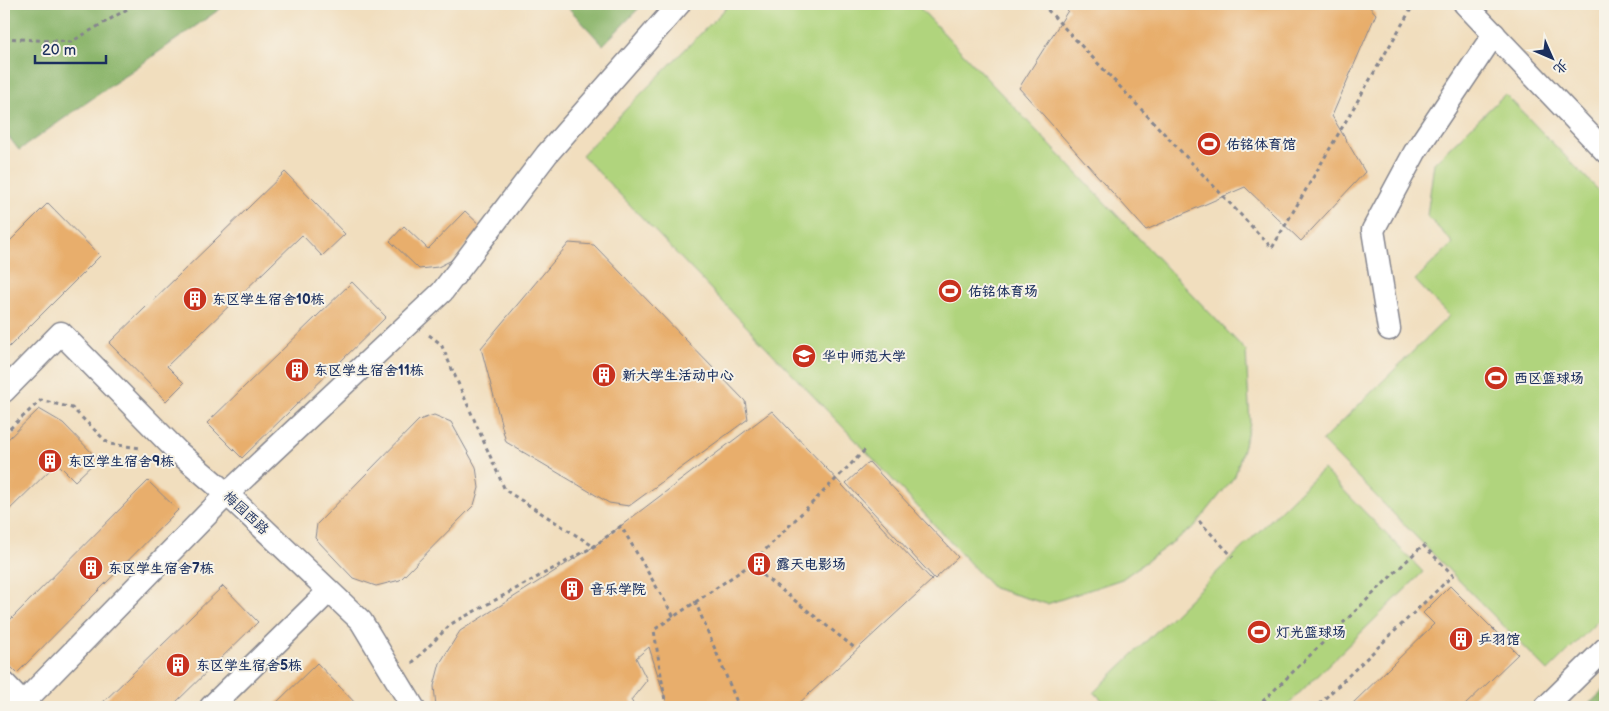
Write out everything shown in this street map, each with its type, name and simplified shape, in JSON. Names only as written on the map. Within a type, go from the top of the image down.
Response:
[{"type":"street","points":[[4,683],[25,705],[227,494],[442,292],[547,154],[679,4]]},
{"type":"street","points":[[1465,4],[1605,151]]},
{"type":"street","points":[[1389,329],[1374,230],[1415,152],[1494,34]]},
{"type":"street","name":"梅园西路","points":[[4,391],[61,333],[178,452],[227,494],[361,621],[413,707]]},
{"type":"street","points":[[211,707],[329,591]]},
{"type":"street","points":[[1546,707],[1605,649]]},
{"type":"path","points":[[4,38],[71,42],[136,4]]},
{"type":"path","points":[[1042,4],[1272,248],[1414,4]]},
{"type":"path","points":[[1406,4],[1411,9]]},
{"type":"path","points":[[411,321],[441,344],[505,490],[593,547]]},
{"type":"path","points":[[4,434],[41,400],[72,408],[109,444],[178,452]]},
{"type":"path","points":[[666,707],[654,630],[750,565],[865,450]]},
{"type":"path","points":[[1199,521],[1233,557]]},
{"type":"path","points":[[397,680],[451,624],[593,547],[621,526],[674,617]]},
{"type":"path","points":[[1257,707],[1423,545],[1453,575],[1316,707]]},
{"type":"path","points":[[750,565],[856,649]]},
{"type":"path","points":[[695,601],[738,707]]},
{"type":"green space","points":[[4,4],[227,4],[19,150],[4,131]]},
{"type":"green space","points":[[565,4],[643,4],[603,45]]},
{"type":"green space","name":"佑铭体育场","points":[[730,4],[916,4],[1246,351],[1250,424],[1235,476],[1195,526],[1122,579],[1047,604],[993,588],[865,450],[582,155]]},
{"type":"green space","name":"西区篮球场","points":[[1505,94],[1605,197],[1605,614],[1548,671],[1322,441],[1449,316],[1415,280],[1453,243],[1427,216],[1434,163]]},
{"type":"green space","name":"灯光篮球场","points":[[1323,469],[1423,572],[1285,707],[1109,707],[1094,692]]},
{"type":"green space","points":[[1605,689],[1605,707],[1586,707]]},
{"type":"building","name":"佑铭体育馆","points":[[1065,4],[1367,4],[1376,14],[1332,116],[1365,172],[1301,241],[1245,187],[1146,230],[1019,88],[1069,9]]},
{"type":"building","name":"东区学生宿舍10栋","points":[[285,172],[345,234],[322,256],[302,235],[167,366],[184,383],[166,401],[109,343]]},
{"type":"building","points":[[48,203],[100,256],[4,352],[4,247]]},
{"type":"building","points":[[465,211],[483,228],[450,261],[438,267],[419,269],[390,241],[404,226],[428,249]]},
{"type":"building","name":"新大学生活动中心","points":[[569,243],[594,245],[745,401],[748,419],[629,506],[609,503],[506,442],[481,348]]},
{"type":"building","name":"东区学生宿舍11栋","points":[[352,282],[386,317],[242,458],[207,423]]},
{"type":"building","name":"东区学生宿舍9栋","points":[[39,409],[63,423],[98,459],[75,481],[57,463],[4,515],[4,443]]},
{"type":"building","name":"露天电影场","points":[[772,411],[932,580],[795,707],[668,707],[649,647],[636,658],[647,680],[631,700],[635,707],[436,707],[434,686],[440,663],[460,631],[593,547]]},
{"type":"building","points":[[434,415],[451,422],[476,467],[479,488],[474,505],[400,580],[376,586],[353,578],[315,538],[317,524],[419,420]]},
{"type":"building","points":[[869,462],[958,557],[935,579],[846,483]]},
{"type":"building","name":"东区学生宿舍7栋","points":[[148,481],[178,510],[17,673],[4,660],[4,626]]},
{"type":"building","name":"东区学生宿舍5栋","points":[[223,586],[258,622],[171,707],[98,707]]},
{"type":"building","name":"乒羽馆","points":[[1450,586],[1518,654],[1463,707],[1349,707],[1434,624],[1423,613]]},
{"type":"building","points":[[317,663],[359,707],[272,707]]},
{"type":"place","name":"佑铭体育馆","points":[[1209,144]]},
{"type":"place","name":"佑铭体育场","points":[[950,291]]},
{"type":"place","name":"东区学生宿舍10栋","points":[[195,299]]},
{"type":"place","name":"华中师范大学","points":[[804,356]]},
{"type":"place","name":"东区学生宿舍11栋","points":[[297,370]]},
{"type":"place","name":"新大学生活动中心","points":[[604,375]]},
{"type":"place","name":"西区篮球场","points":[[1496,378]]},
{"type":"place","name":"东区学生宿舍9栋","points":[[50,461]]},
{"type":"place","name":"露天电影场","points":[[759,564]]},
{"type":"place","name":"东区学生宿舍7栋","points":[[91,568]]},
{"type":"place","name":"音乐学院","points":[[572,589]]},
{"type":"place","name":"灯光篮球场","points":[[1259,632]]},
{"type":"place","name":"乒羽馆","points":[[1461,639]]},
{"type":"place","name":"东区学生宿舍5栋","points":[[178,665]]}]
